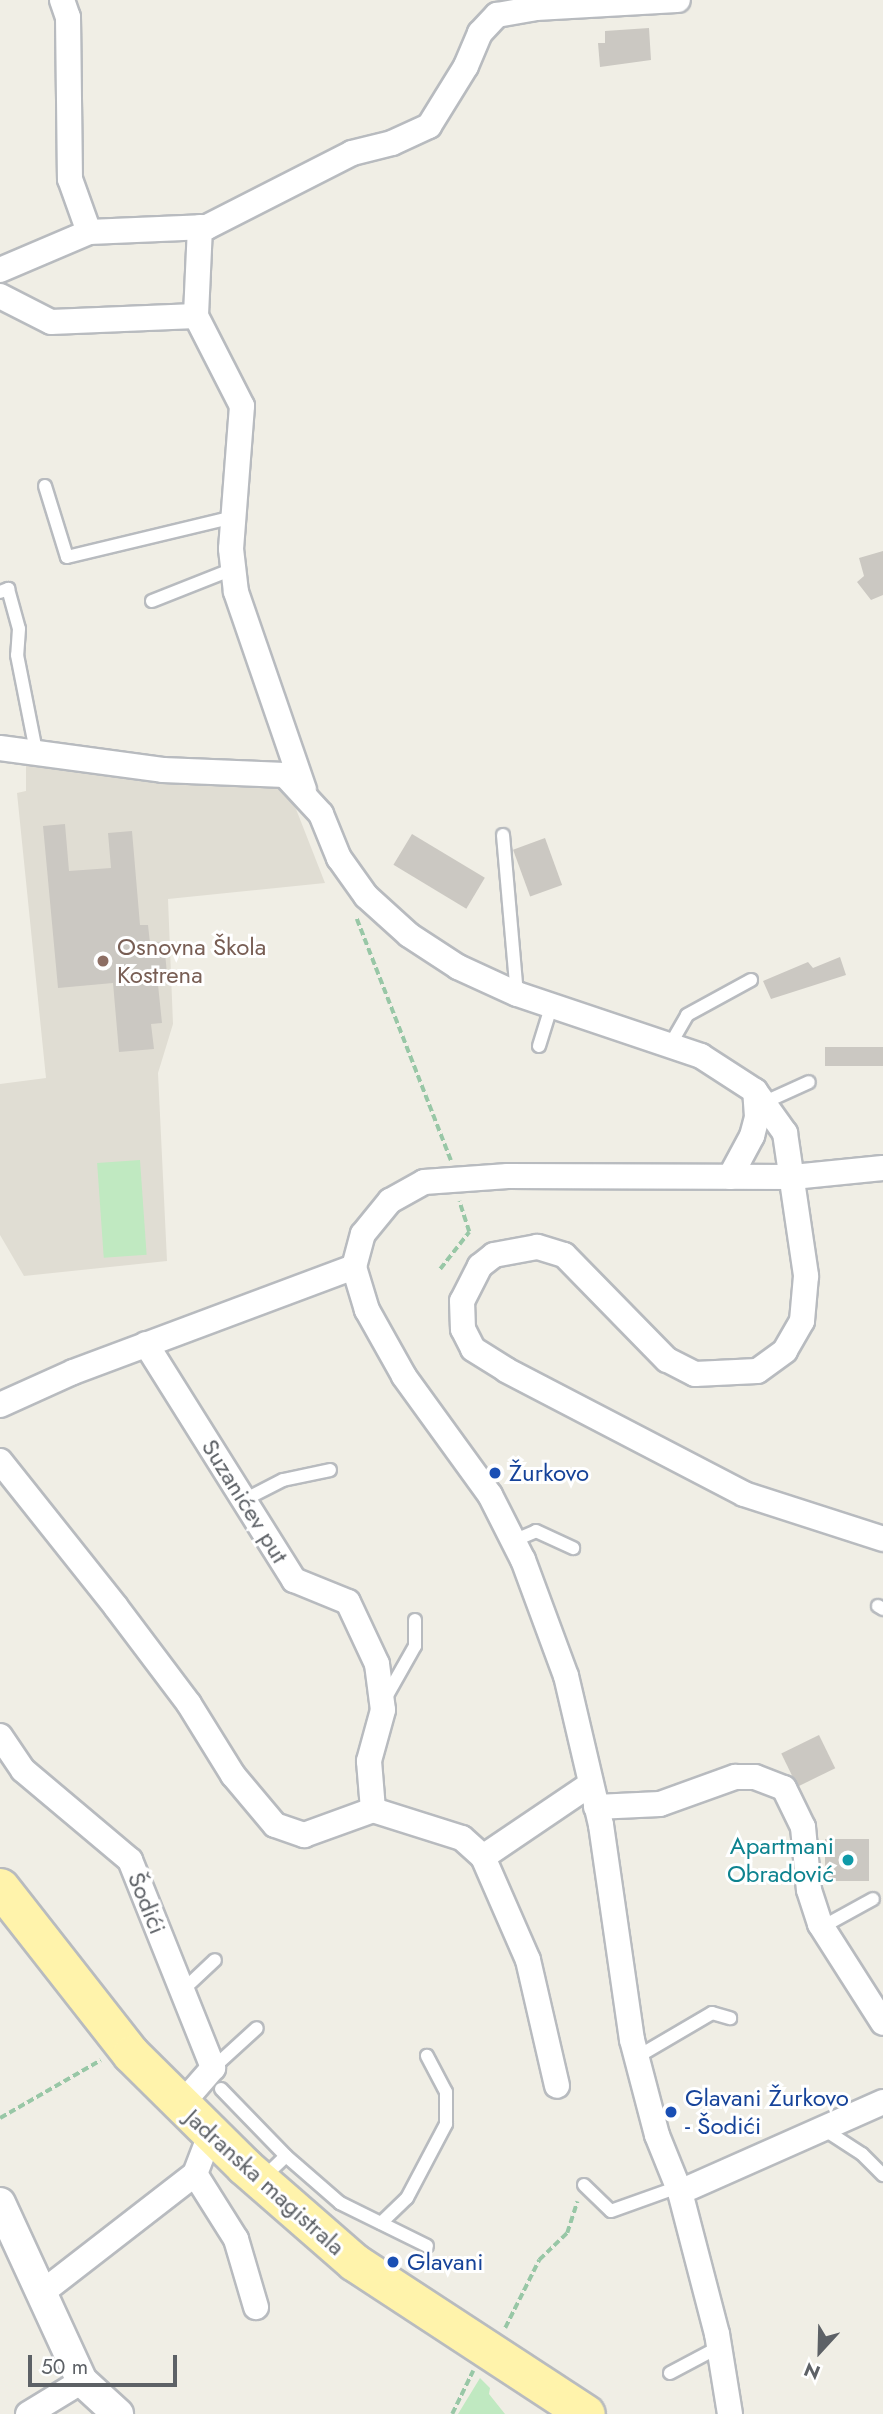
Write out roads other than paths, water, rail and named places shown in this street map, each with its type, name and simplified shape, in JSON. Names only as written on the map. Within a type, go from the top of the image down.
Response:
[{"type":"main road","name":"Jadranska magistrala","points":[[0,1887],[83,2006],[211,2135],[273,2168],[354,2262],[586,2414]]},
{"type":"street","points":[[62,0],[68,18],[70,179],[89,232]]},
{"type":"street","points":[[0,270],[89,232],[201,228],[274,196],[352,153],[392,143],[429,126],[466,66],[480,33],[497,15],[535,8],[678,0]]},
{"type":"street","points":[[201,228],[195,316],[242,407],[233,517],[236,592],[304,790],[321,814],[339,858],[366,896],[410,935],[458,967],[517,994],[670,1045],[731,1071],[760,1096],[785,1133],[806,1276],[802,1321],[785,1351],[757,1371],[695,1374],[667,1360],[564,1255],[537,1247],[494,1255],[480,1266],[462,1301],[463,1329],[473,1349],[506,1370],[744,1494],[883,1539]]},
{"type":"street","points":[[0,296],[51,322],[195,316]]},
{"type":"street","points":[[0,748],[163,770],[285,775],[304,790]]},
{"type":"street","points":[[730,1177],[752,1136],[760,1096]]},
{"type":"street","points":[[728,2409],[719,2347],[679,2190],[657,2135],[637,2056],[594,1796],[566,1676],[513,1541],[490,1495],[404,1376],[367,1310],[354,1266],[363,1234],[390,1201],[451,1171],[793,1177],[883,1168]]},
{"type":"street","points":[[0,1405],[146,1344],[354,1266]]},
{"type":"street","name":"Suzanićev put","points":[[146,1344],[294,1580],[348,1602],[377,1664],[382,1704],[369,1761],[373,1810]]},
{"type":"street","points":[[0,1461],[116,1607],[189,1704],[233,1775],[275,1825],[304,1835],[373,1810],[462,1838],[483,1857],[527,1960],[557,2086]]},
{"type":"street","name":"Šodići","points":[[0,1736],[23,1770],[130,1860],[217,2078]]},
{"type":"street","points":[[483,1857],[594,1796],[660,1804],[735,1777],[755,1777],[784,1788],[803,1828],[809,1890],[822,1927],[883,2023]]},
{"type":"street","points":[[180,2106],[217,2078]]},
{"type":"street","points":[[679,2190],[825,2130],[883,2102]]},
{"type":"street","points":[[44,2291],[195,2174],[211,2135]]},
{"type":"street","points":[[195,2174],[236,2239],[256,2307]]},
{"type":"street","points":[[0,2203],[7,2233],[44,2291],[58,2338],[82,2381],[118,2414]]},
{"type":"street","points":[[28,2414],[82,2381]]},
{"type":"lane","points":[[45,486],[67,557],[233,517]]},
{"type":"lane","points":[[152,601],[233,569]]},
{"type":"lane","points":[[0,592],[8,589],[19,629],[17,655],[36,751]]},
{"type":"lane","points":[[503,835],[517,994]]},
{"type":"lane","points":[[670,1045],[687,1016],[751,980]]},
{"type":"lane","points":[[539,1046],[552,1004]]},
{"type":"lane","points":[[760,1096],[808,1082]]},
{"type":"lane","points":[[244,1500],[283,1480],[330,1469]]},
{"type":"lane","points":[[513,1541],[536,1531],[573,1548]]},
{"type":"lane","points":[[382,1704],[415,1646],[415,1620]]},
{"type":"lane","points":[[822,1927],[873,1899]]},
{"type":"lane","points":[[183,1991],[215,1960]]},
{"type":"lane","points":[[637,2056],[712,2013],[730,2018]]},
{"type":"lane","points":[[257,2028],[217,2078],[273,2168],[428,2246]]},
{"type":"lane","points":[[381,2223],[407,2198],[446,2124],[446,2092],[426,2056]]},
{"type":"lane","points":[[825,2130],[862,2154],[883,2175]]},
{"type":"lane","points":[[584,2185],[611,2211],[679,2190]]},
{"type":"lane","points":[[670,2373],[719,2347]]},
{"type":"place","name":"Osnovna Škola Kostrena","points":[[103,961]]},
{"type":"place","name":"Žurkovo","points":[[495,1473]]},
{"type":"place","name":"Apartmani Obradović","points":[[848,1860]]},
{"type":"place","name":"Glavani Žurkovo - Šodići","points":[[671,2112]]},
{"type":"place","name":"Glavani","points":[[393,2262]]}]
